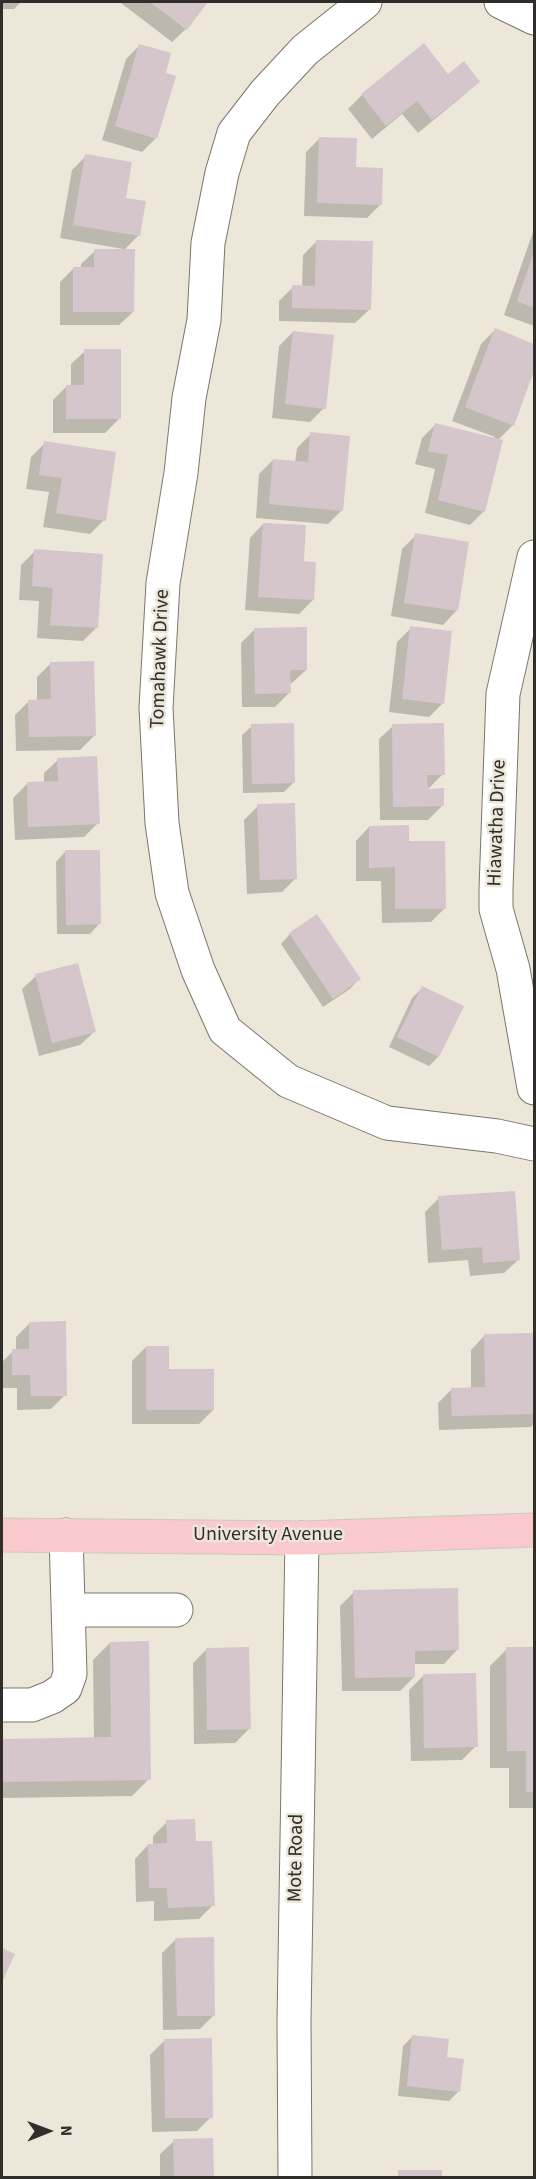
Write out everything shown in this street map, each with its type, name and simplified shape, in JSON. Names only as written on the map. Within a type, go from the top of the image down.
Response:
[{"type":"main road","name":"University Avenue","points":[[2,1535],[302,1538],[534,1530]]},
{"type":"street","name":"Tomahawk Drive","points":[[365,2],[304,50],[265,93],[234,133],[222,173],[208,243],[204,321],[189,398],[181,473],[163,583],[156,708],[162,823],[172,893],[198,970],[225,1030],[288,1080],[387,1123],[497,1136],[534,1144]]},
{"type":"street","points":[[501,2],[534,18]]},
{"type":"street","name":"Hiawatha Drive","points":[[534,557],[503,694],[496,889],[496,909],[513,969],[534,1088]]},
{"type":"street","points":[[2,1705],[32,1705],[52,1697],[65,1688],[70,1674],[66,1535]]},
{"type":"street","name":"Mote Road","points":[[295,2178],[294,2021],[302,1538]]},
{"type":"street","points":[[69,1610],[176,1610]]},
{"type":"building","points":[[150,2],[208,2],[187,30]]},
{"type":"building","points":[[424,43],[448,74],[464,61],[480,82],[432,120],[417,101],[386,126],[361,94]]},
{"type":"building","points":[[139,44],[171,53],[166,73],[176,76],[157,139],[115,126]]},
{"type":"building","points":[[319,137],[357,138],[356,167],[383,168],[382,205],[317,203]]},
{"type":"building","points":[[85,154],[132,162],[126,198],[146,201],[140,236],[73,225]]},
{"type":"building","points":[[316,240],[373,241],[371,310],[292,308],[292,285],[315,286]]},
{"type":"building","points":[[94,249],[135,249],[134,312],[73,312],[73,267],[94,267]]},
{"type":"building","points":[[534,252],[534,308],[517,301]]},
{"type":"building","points":[[495,328],[534,344],[534,371],[514,426],[465,407]]},
{"type":"building","points":[[293,331],[334,335],[326,409],[285,404]]},
{"type":"building","points":[[84,349],[121,349],[121,419],[66,419],[66,385],[84,385]]},
{"type":"building","points":[[435,423],[503,440],[485,512],[438,500],[448,455],[428,451]]},
{"type":"building","points":[[310,432],[350,436],[343,511],[269,504],[273,459],[308,462]]},
{"type":"building","points":[[44,441],[116,452],[106,521],[56,513],[62,478],[39,475]]},
{"type":"building","points":[[263,523],[306,525],[304,561],[316,562],[314,600],[258,597]]},
{"type":"building","points":[[415,533],[469,542],[458,611],[404,603]]},
{"type":"building","points":[[34,549],[103,554],[98,628],[50,625],[53,588],[32,586]]},
{"type":"building","points":[[410,626],[452,631],[444,704],[402,699]]},
{"type":"building","points":[[307,627],[307,670],[290,670],[291,693],[255,694],[254,628]]},
{"type":"building","points":[[94,661],[96,736],[29,737],[28,700],[51,699],[50,662]]},
{"type":"building","points":[[294,723],[295,783],[252,784],[251,724]]},
{"type":"building","points":[[444,723],[445,775],[427,775],[428,789],[444,788],[444,806],[393,807],[392,724]]},
{"type":"building","points":[[97,756],[100,824],[28,827],[27,782],[58,781],[57,758]]},
{"type":"building","points":[[295,803],[297,879],[260,880],[257,804]]},
{"type":"building","points":[[409,825],[409,841],[445,841],[446,909],[395,909],[395,867],[369,868],[369,826]]},
{"type":"building","points":[[65,850],[100,850],[101,924],[66,925]]},
{"type":"building","points":[[317,914],[361,979],[333,999],[289,933]]},
{"type":"building","points":[[78,963],[96,1032],[52,1043],[35,974]]},
{"type":"building","points":[[422,986],[464,1006],[439,1057],[397,1037]]},
{"type":"building","points":[[515,1191],[520,1260],[483,1263],[482,1247],[442,1250],[438,1196]]},
{"type":"building","points":[[66,1321],[67,1396],[31,1396],[30,1375],[12,1375],[12,1349],[29,1349],[29,1322]]},
{"type":"building","points":[[534,1333],[534,1414],[452,1416],[451,1388],[485,1387],[484,1334]]},
{"type":"building","points":[[146,1346],[169,1346],[169,1369],[214,1369],[214,1410],[146,1410]]},
{"type":"building","points":[[458,1588],[459,1650],[415,1651],[415,1677],[355,1678],[353,1590]]},
{"type":"building","points":[[149,1641],[151,1780],[2,1782],[2,1739],[111,1737],[110,1642]]},
{"type":"building","points":[[249,1647],[251,1729],[207,1730],[206,1648]]},
{"type":"building","points":[[506,1647],[534,1647],[534,1792],[526,1792],[526,1751],[507,1751]]},
{"type":"building","points":[[476,1673],[478,1747],[424,1748],[423,1674]]},
{"type":"building","points":[[195,1819],[196,1841],[212,1841],[215,1906],[168,1908],[167,1888],[149,1888],[148,1844],[167,1843],[166,1820]]},
{"type":"building","points":[[214,1937],[215,2016],[177,2016],[175,1938]]},
{"type":"building","points":[[2,1948],[15,1954],[2,1982]]},
{"type":"building","points":[[412,2035],[449,2039],[447,2057],[464,2059],[460,2092],[407,2086]]},
{"type":"building","points":[[212,2038],[213,2118],[165,2118],[164,2039]]},
{"type":"building","points":[[213,2138],[214,2178],[174,2178],[173,2139]]},
{"type":"building","points":[[398,2170],[442,2170],[442,2178],[398,2178]]}]
